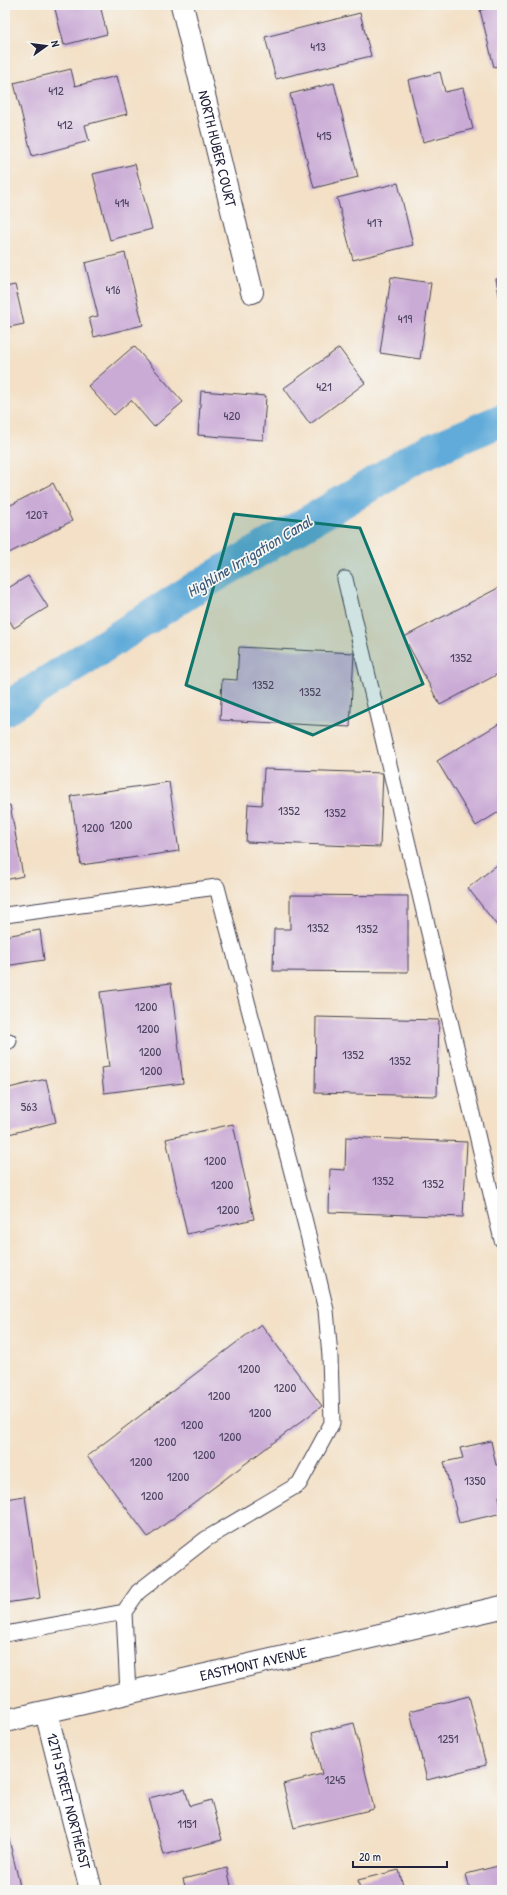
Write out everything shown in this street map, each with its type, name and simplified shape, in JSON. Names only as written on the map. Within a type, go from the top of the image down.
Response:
[{"type":"main road","name":"NORTH HUBER COURT","points":[[182,5],[252,292]]},
{"type":"main road","name":"EASTMONT AVENUE","points":[[5,1721],[502,1607]]},
{"type":"main road","name":"12TH STREET NORTHEAST","points":[[46,1712],[91,1890]]},
{"type":"lane","points":[[345,578],[502,1240]]},
{"type":"lane","points":[[5,915],[217,887],[305,1222],[326,1310],[330,1356],[332,1423],[299,1484],[206,1539],[138,1592],[124,1612],[128,1693]]},
{"type":"lane","points":[[5,1634],[124,1612]]},
{"type":"highlighted area","points":[[234,514],[360,528],[423,684],[313,735],[186,685]]},
{"type":"building","points":[[54,5],[100,5],[107,34],[64,45]]},
{"type":"building","points":[[502,5],[502,65],[494,67],[480,10]]},
{"type":"building","points":[[360,13],[371,56],[276,79],[265,37]]},
{"type":"building","points":[[71,69],[75,86],[117,76],[127,114],[85,125],[89,141],[32,156],[14,83]]},
{"type":"building","points":[[440,72],[445,92],[463,88],[473,129],[423,142],[408,80]]},
{"type":"building","points":[[334,83],[358,177],[314,188],[290,94]]},
{"type":"building","points":[[135,164],[152,229],[110,240],[93,174]]},
{"type":"building","points":[[398,183],[413,245],[353,260],[337,198]]},
{"type":"building","points":[[125,253],[143,325],[94,337],[89,318],[98,316],[85,263]]},
{"type":"building","points":[[391,277],[431,283],[420,359],[380,353]]},
{"type":"building","points":[[502,278],[502,305],[501,305],[496,279]]},
{"type":"building","points":[[15,285],[24,324],[5,328],[5,287]]},
{"type":"building","points":[[134,346],[183,402],[154,427],[131,400],[114,415],[88,386]]},
{"type":"building","points":[[339,348],[365,383],[310,424],[284,388]]},
{"type":"building","points":[[201,391],[266,396],[263,440],[198,435]]},
{"type":"building","points":[[53,483],[72,521],[5,555],[5,508]]},
{"type":"building","points":[[28,576],[48,607],[14,628],[5,613],[5,590]]},
{"type":"building","points":[[502,586],[502,672],[440,705],[404,637]]},
{"type":"building","points":[[239,647],[354,653],[350,727],[220,720],[222,679],[237,680]]},
{"type":"building","points":[[502,722],[502,810],[476,826],[437,761]]},
{"type":"building","points":[[264,769],[383,773],[380,847],[246,842],[248,804],[262,805]]},
{"type":"building","points":[[169,782],[179,851],[81,865],[71,796]]},
{"type":"building","points":[[10,805],[23,876],[5,880],[5,806]]},
{"type":"building","points":[[502,861],[502,932],[468,888]]},
{"type":"building","points":[[290,895],[408,896],[408,972],[273,971],[274,929],[290,929]]},
{"type":"building","points":[[40,930],[44,960],[5,966],[5,936]]},
{"type":"building","points":[[171,983],[183,1083],[104,1093],[101,1068],[109,1067],[100,992]]},
{"type":"building","points":[[316,1017],[439,1020],[437,1096],[315,1093]]},
{"type":"building","points":[[46,1079],[56,1122],[5,1135],[5,1089]]},
{"type":"building","points":[[233,1124],[254,1219],[187,1234],[166,1139]]},
{"type":"building","points":[[346,1137],[467,1142],[463,1217],[329,1212],[330,1169],[345,1170]]},
{"type":"building","points":[[261,1324],[322,1406],[148,1537],[87,1456]]},
{"type":"building","points":[[491,1441],[496,1465],[502,1464],[502,1496],[499,1496],[502,1513],[459,1523],[444,1462],[463,1458],[460,1448]]},
{"type":"building","points":[[25,1496],[40,1598],[5,1603],[5,1499]]},
{"type":"building","points":[[469,1696],[486,1765],[427,1780],[410,1711]]},
{"type":"building","points":[[354,1723],[374,1809],[294,1828],[283,1784],[322,1774],[312,1733]]},
{"type":"building","points":[[185,1789],[190,1806],[211,1800],[222,1840],[164,1855],[149,1798]]},
{"type":"building","points":[[6,1827],[21,1890],[5,1890]]},
{"type":"building","points":[[502,1865],[502,1890],[470,1890],[466,1874]]},
{"type":"building","points":[[227,1868],[232,1890],[186,1890],[183,1879]]},
{"type":"building","points":[[399,1870],[404,1890],[360,1890],[358,1880]]},
{"type":"waterway","name":"Highline Irrigation Canal","points":[[5,709],[200,585],[351,497],[415,457],[502,420]]}]
